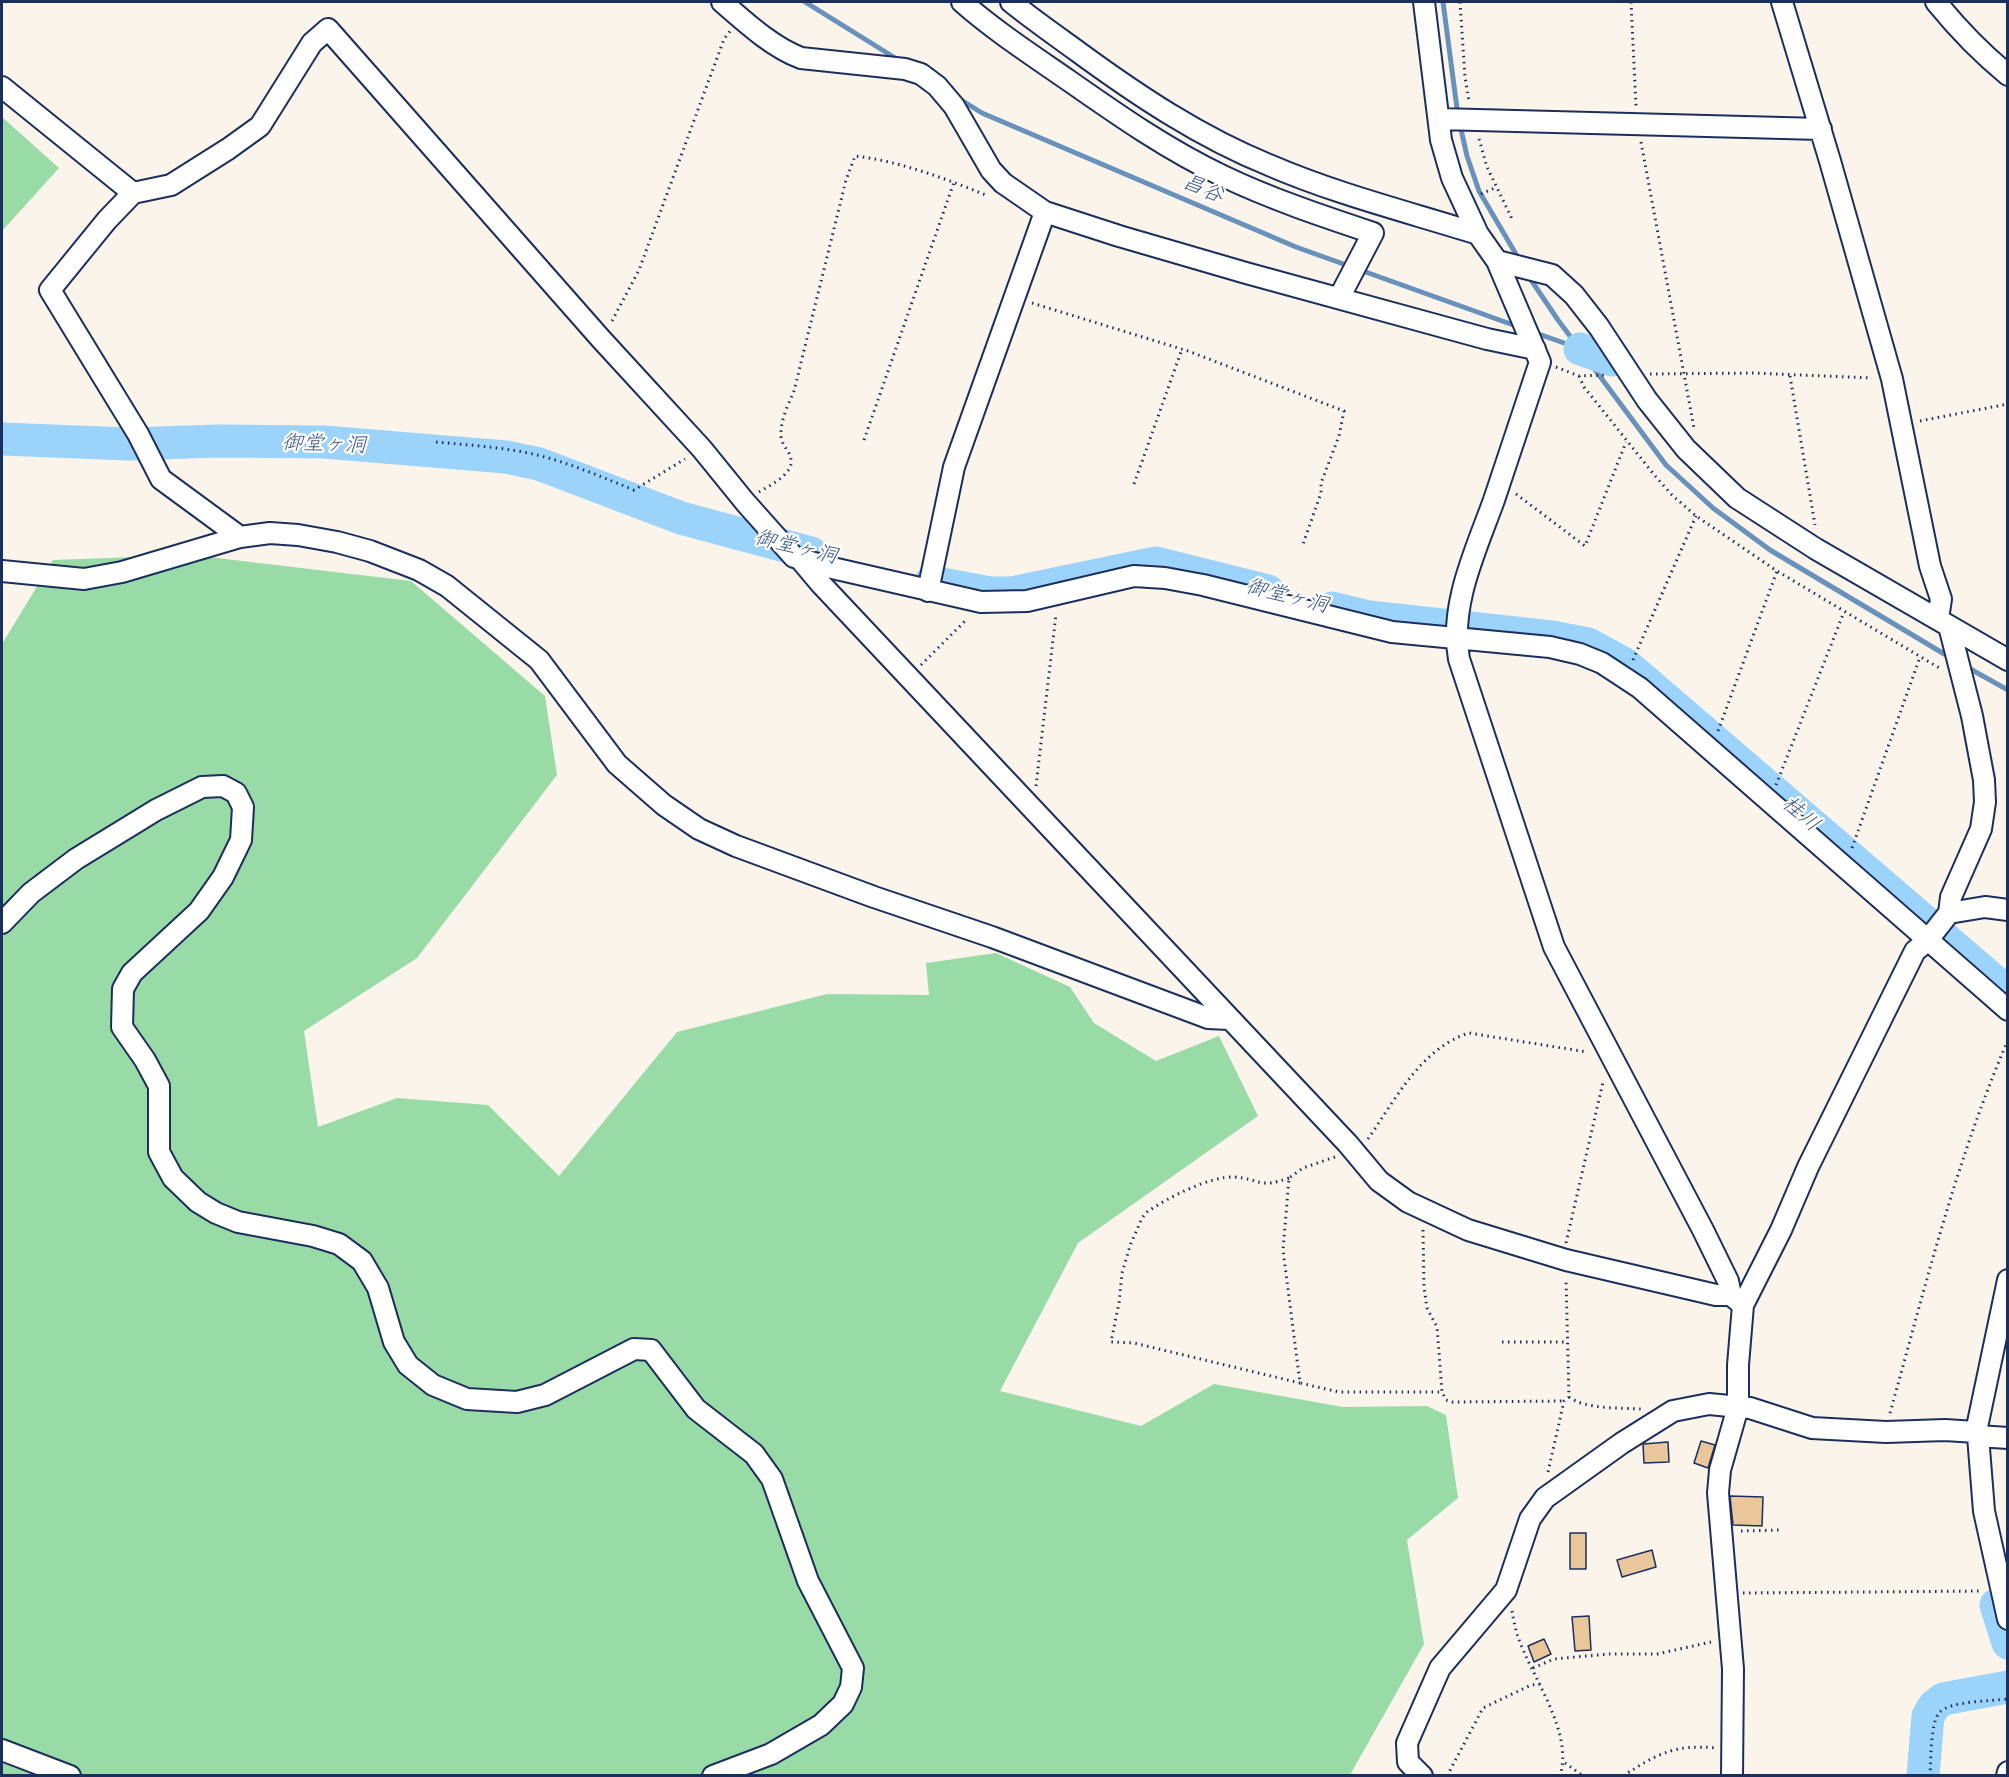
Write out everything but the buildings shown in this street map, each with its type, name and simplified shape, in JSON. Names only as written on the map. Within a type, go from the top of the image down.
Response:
[{"type":"street","points":[[722,2],[790,54],[801,58],[905,69],[921,74],[937,86],[954,106],[991,170],[1003,183],[1046,212],[1119,237],[1538,355]]},
{"type":"street","points":[[962,2],[1002,34],[1139,130],[1180,154],[1267,195],[1373,233],[1339,298]]},
{"type":"street","points":[[1011,2],[1102,69],[1177,119],[1226,145],[1330,189],[1478,234]]},
{"type":"street","points":[[1424,2],[1441,140],[1452,178],[1478,234],[1497,261],[1538,355],[1457,616],[1455,639],[1459,659],[1554,947],[1703,1230],[1737,1300],[1738,1407],[1720,1470],[1718,1492],[1733,1669],[1732,1776]]},
{"type":"street","points":[[1737,1300],[1766,1262],[1799,1192],[1808,1167],[1915,951],[1944,919],[1951,897],[1981,829],[1985,802],[1984,780],[1963,681],[1944,622],[1941,599],[1930,566],[1892,379],[1821,129],[1782,2]]},
{"type":"street","points":[[1936,2],[1982,54],[2007,75]]},
{"type":"street","points":[[240,537],[161,479],[138,434],[50,290],[107,220],[133,193],[171,184],[260,126],[312,43],[328,29],[601,339],[702,449],[795,557],[981,602],[1027,601],[1134,576],[1165,578],[1203,585],[1392,632],[1550,647],[1580,654],[1602,663],[1640,688],[2007,1010]]},
{"type":"street","points":[[2,87],[133,193]]},
{"type":"street","points":[[1439,119],[1821,129]]},
{"type":"street","points":[[928,591],[954,467],[1046,212]]},
{"type":"street","points":[[1497,261],[1552,275],[1574,295],[1599,327],[1624,376],[1647,400],[1684,447],[1737,498],[1816,549],[2007,660]]},
{"type":"street","points":[[2,571],[84,579],[122,572],[240,537],[270,533],[338,542],[370,551],[419,570],[447,586],[539,660],[617,764],[664,806],[699,829],[736,846],[874,897],[992,937],[1208,1018],[1229,1019]]},
{"type":"street","points":[[800,559],[1379,1181],[1408,1202],[1468,1230],[1564,1260],[1737,1300]]},
{"type":"street","points":[[2,923],[31,893],[76,859],[156,810],[202,787],[223,786],[236,793],[243,807],[241,840],[223,877],[199,911],[132,973],[123,989],[122,1027],[145,1060],[159,1086],[159,1152],[173,1178],[198,1202],[216,1213],[238,1222],[339,1244],[362,1261],[378,1287],[394,1342],[408,1365],[433,1385],[467,1399],[517,1402],[545,1395],[634,1349],[651,1350],[696,1409],[754,1454],[772,1479],[808,1581],[853,1668],[851,1687],[843,1704],[821,1725],[771,1754],[713,1776]]},
{"type":"street","points":[[1944,919],[1985,907],[2007,910]]},
{"type":"street","points":[[2007,1281],[1977,1434],[1984,1511],[2007,1619]]},
{"type":"street","points":[[1422,1776],[1408,1762],[1407,1743],[1440,1668],[1506,1590],[1530,1519],[1545,1497],[1622,1443],[1673,1411],[1709,1404],[1750,1408],[1812,1428],[1886,1432],[1945,1430],[2007,1438]]},
{"type":"street","points":[[2,1750],[70,1776]]},
{"type":"path","points":[[1631,2],[1638,124],[1694,419],[1694,435],[1684,447]]},
{"type":"path","points":[[601,339],[639,270],[724,39],[738,16]]},
{"type":"path","points":[[745,501],[784,475],[790,465],[791,458],[783,446],[781,437],[782,425],[794,391],[846,180],[855,156],[871,158],[954,182],[993,197]]},
{"type":"path","points":[[864,440],[954,182]]},
{"type":"path","points":[[1014,298],[1182,349],[1344,411],[1339,436],[1321,483],[1321,493],[1302,547]]},
{"type":"path","points":[[1134,484],[1182,349]]},
{"type":"path","points":[[1538,355],[1579,376],[1755,373],[1892,379]]},
{"type":"path","points":[[1579,376],[1584,387],[1626,441],[1672,495],[1696,516],[1777,571],[1963,681]]},
{"type":"path","points":[[1790,376],[1817,537],[1816,549]]},
{"type":"path","points":[[1900,425],[2007,404]]},
{"type":"path","points":[[1499,484],[1508,487],[1585,546],[1626,441]]},
{"type":"path","points":[[436,442],[502,448],[534,454],[568,464],[634,490],[702,449]]},
{"type":"path","points":[[1632,663],[1696,516]]},
{"type":"path","points":[[1717,734],[1777,571]]},
{"type":"path","points":[[1031,805],[1036,788],[1057,595]]},
{"type":"path","points":[[910,677],[981,602]]},
{"type":"path","points":[[1777,784],[1844,612]]},
{"type":"path","points":[[1851,850],[1920,657]]},
{"type":"path","points":[[1442,1392],[1339,1392],[1134,1343],[1111,1342],[1122,1273],[1131,1243],[1147,1212],[1192,1189],[1221,1178],[1236,1177],[1263,1185],[1273,1184],[1289,1178],[1303,1168],[1355,1153],[1415,1073],[1434,1052],[1469,1033],[1561,1046],[1611,1056],[1606,1068],[1564,1260],[1569,1397],[1575,1402],[1613,1408],[1673,1411]]},
{"type":"path","points":[[1886,1432],[1950,1201],[1986,1091],[2007,1040]]},
{"type":"path","points":[[1289,1178],[1283,1250],[1300,1383]]},
{"type":"path","points":[[1428,1212],[1423,1230],[1424,1287],[1427,1308],[1437,1327],[1442,1392],[1446,1400],[1452,1402],[1564,1401],[1569,1397]]},
{"type":"path","points":[[1502,1342],[1567,1342]]},
{"type":"path","points":[[1545,1497],[1564,1401]]},
{"type":"path","points":[[1721,1532],[1781,1530]]},
{"type":"path","points":[[1506,1590],[1517,1635],[1549,1704],[1562,1743],[1564,1763],[1560,1776]]},
{"type":"path","points":[[1727,1595],[1740,1593],[2001,1591]]},
{"type":"path","points":[[1533,1668],[1554,1659],[1609,1654],[1657,1654],[1731,1638]]},
{"type":"path","points":[[1447,1776],[1483,1708],[1531,1685],[1540,1684]]},
{"type":"path","points":[[1930,1776],[1933,1732],[1936,1718],[1941,1710],[1952,1705],[2007,1699]]},
{"type":"path","points":[[1623,1776],[1649,1759],[1683,1747],[1732,1750]]},
{"type":"path","points":[[1564,1763],[1583,1776]]},
{"type":"green space","points":[[2,117],[59,168],[2,231]]},
{"type":"green space","points":[[192,555],[411,581],[545,696],[557,775],[417,958],[304,1031],[318,1127],[397,1098],[488,1105],[559,1176],[677,1032],[827,994],[929,995],[926,963],[996,953],[1070,987],[1094,1023],[1156,1061],[1219,1036],[1258,1116],[1078,1243],[1000,1391],[1141,1426],[1214,1384],[1343,1407],[1427,1406],[1446,1415],[1458,1498],[1407,1540],[1424,1644],[1350,1775],[2,1775],[2,644],[53,560]]},
{"type":"waterway","name":"昌谷","points":[[805,2],[900,61]]},
{"type":"waterway","points":[[1443,2],[1458,116]]},
{"type":"waterway","name":"昌谷","points":[[958,98],[982,113],[1296,247],[1519,327]]},
{"type":"waterway","points":[[1460,125],[1467,156],[1479,191],[1520,261]]},
{"type":"waterway","points":[[1527,274],[1558,320],[1666,465],[1713,508],[1770,550],[1951,658]]},
{"type":"waterway","name":"昌谷","points":[[1533,332],[1612,360]]},
{"type":"waterway","name":"昌谷","points":[[1580,349],[1612,360]]},
{"type":"waterway","name":"御堂ヶ洞","points":[[2,439],[129,444],[218,441],[324,442],[506,457],[539,464],[681,518],[811,553]]},
{"type":"waterway","name":"御堂ヶ洞","points":[[931,582],[990,593],[1012,593],[1156,563],[1268,591]]},
{"type":"waterway","name":"桂川","points":[[1332,608],[1369,617],[1552,637],[1588,644],[1625,664],[2008,993]]},
{"type":"waterway","points":[[1965,666],[2008,690]]},
{"type":"waterway","points":[[1996,1605],[2008,1643]]},
{"type":"waterway","points":[[1923,1776],[1928,1716],[1934,1706],[1943,1699],[2008,1687]]}]
